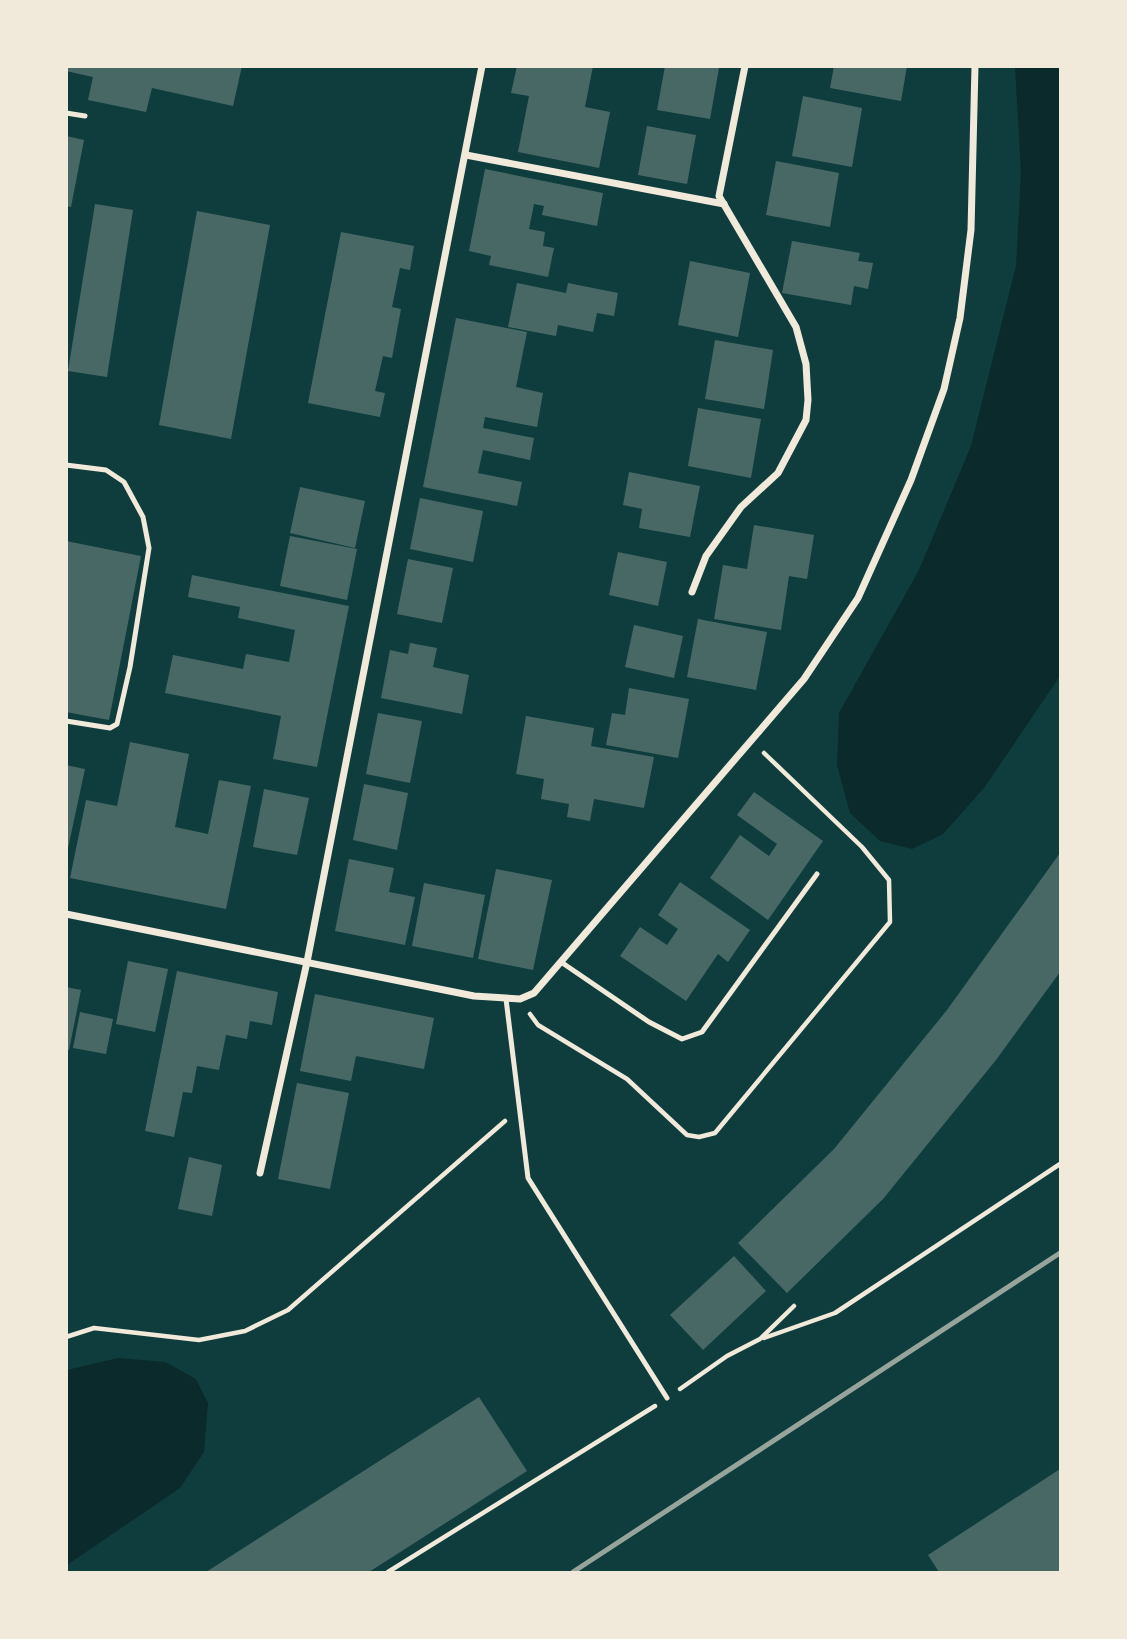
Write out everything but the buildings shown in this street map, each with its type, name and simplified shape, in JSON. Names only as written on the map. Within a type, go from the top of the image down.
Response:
[{"type":"street","points":[[260,1173],[307,962],[482,66]]},
{"type":"street","points":[[692,592],[706,556],[741,506],[778,473],[806,420],[806,364],[796,327],[719,196],[745,66]]},
{"type":"street","points":[[66,914],[474,996],[520,999],[534,993],[804,679],[859,598],[911,480],[939,402],[960,318],[971,230],[975,66]]},
{"type":"street","points":[[466,155],[724,204]]},
{"type":"lane","points":[[66,113],[85,116]]},
{"type":"lane","points":[[66,465],[106,470],[124,482],[143,517],[149,548],[130,667],[117,724],[110,728],[66,720]]},
{"type":"lane","points":[[561,962],[649,1022],[682,1039],[702,1032],[817,874]]},
{"type":"lane","points":[[506,999],[528,1178],[667,1398]]},
{"type":"path","points":[[66,1337],[94,1328],[199,1340],[245,1331],[288,1310],[518,1110]]},
{"type":"path","points":[[388,1573],[667,1398],[727,1356],[760,1339],[835,1313],[1060,1164]]},
{"type":"path","points":[[760,1339],[794,1306]]},
{"type":"water","points":[[1015,67],[1060,67],[1060,676],[984,788],[943,834],[912,849],[880,841],[850,813],[837,765],[839,713],[919,570],[971,446],[1016,266],[1021,173]]},
{"type":"water","points":[[118,1358],[165,1362],[196,1379],[208,1403],[204,1452],[180,1488],[67,1565],[67,1370]]},
{"type":"railway","points":[[573,1572],[1060,1253]]}]
